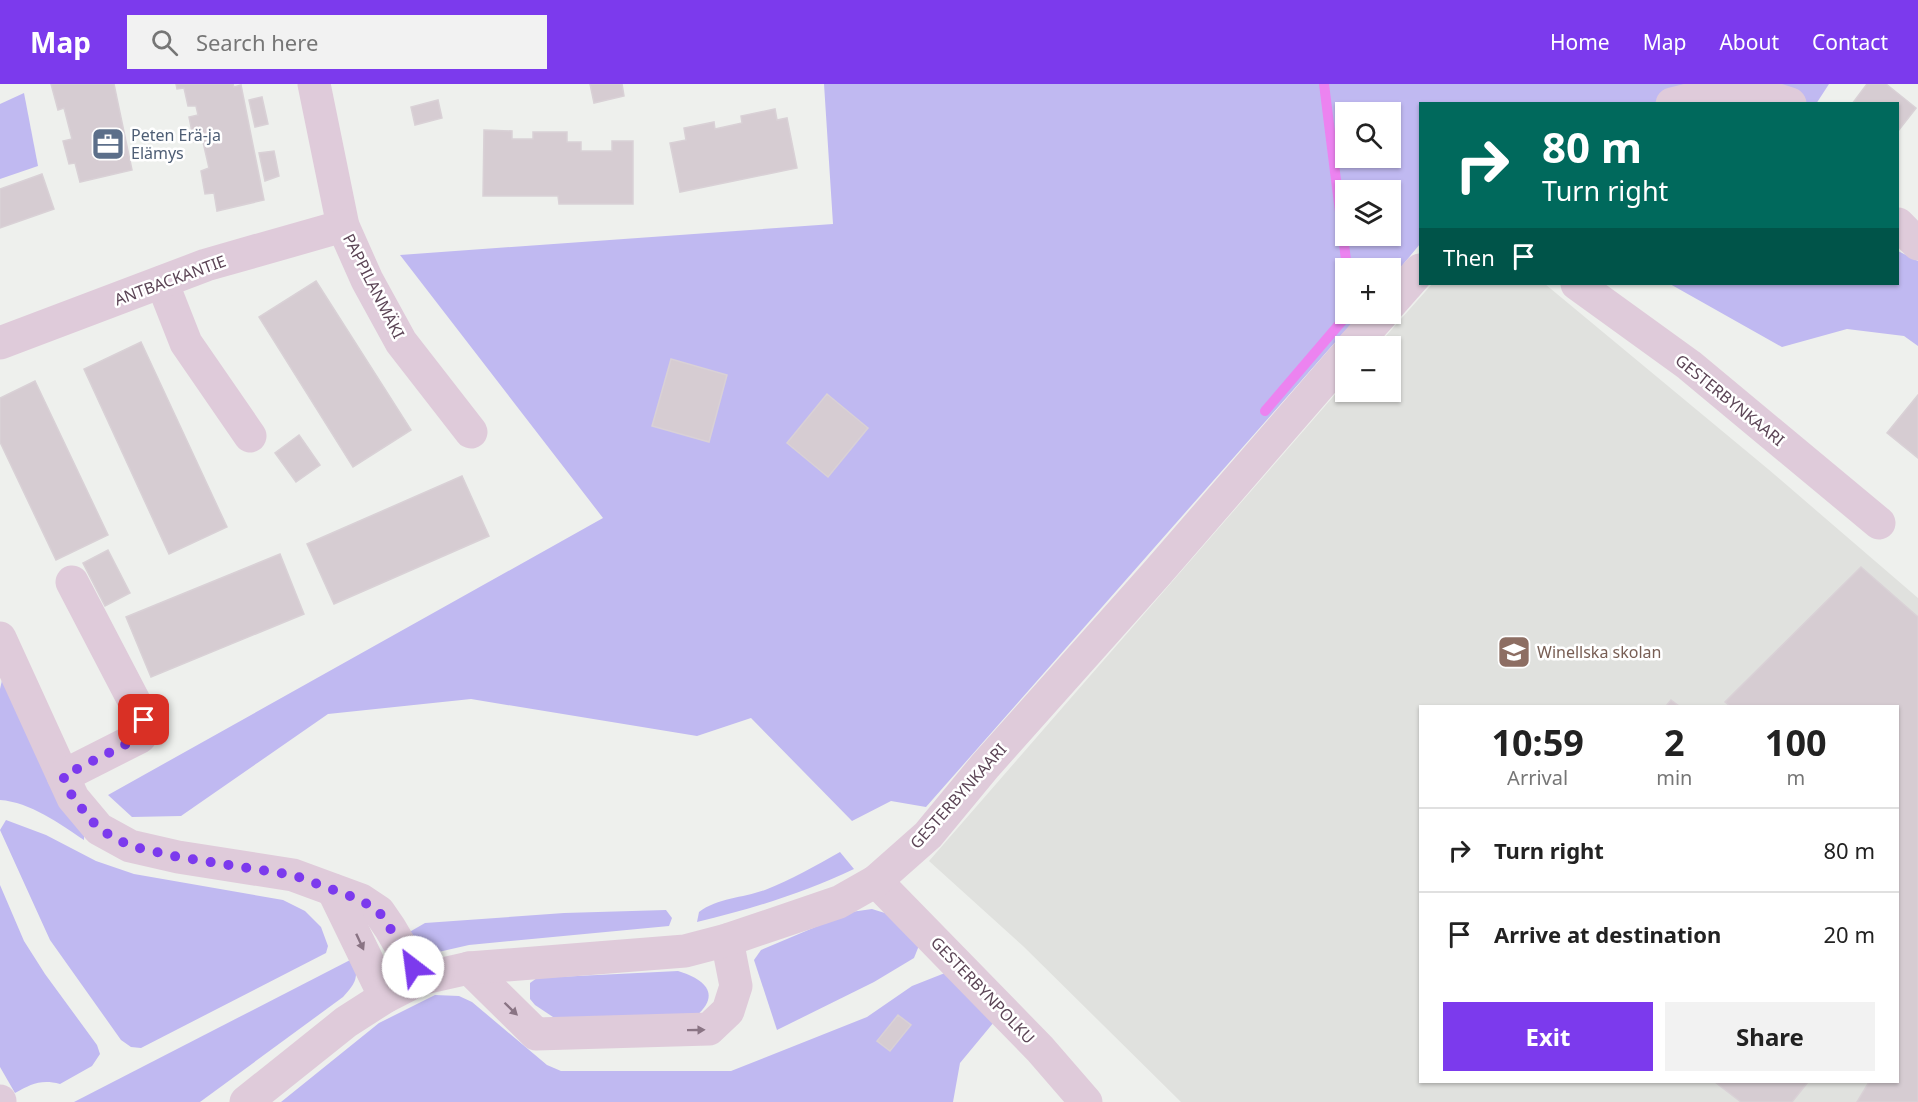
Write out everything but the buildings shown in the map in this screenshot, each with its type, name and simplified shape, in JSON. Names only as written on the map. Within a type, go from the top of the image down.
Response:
[{"type":"street","name":"PAPPILANMÄKI","points":[[314,84],[344,226],[367,280],[401,342],[471,432]]},
{"type":"street","points":[[1680,102],[1739,87],[1784,102]]},
{"type":"street","points":[[1899,225],[1918,244]]},
{"type":"street","name":"ANTBACKANTIE","points":[[0,343],[206,265],[344,226]]},
{"type":"street","points":[[1401,292],[1419,271]]},
{"type":"street","points":[[162,282],[186,343],[250,436]]},
{"type":"street","name":"GESTERBYNKAARI","points":[[1578,285],[1689,365],[1879,522]]},
{"type":"street","points":[[1362,336],[1373,324]]},
{"type":"street","name":"GESTERBYNKAARI","points":[[246,1102],[346,1022],[385,997],[420,979],[469,968],[685,951],[727,940],[839,902],[876,881],[928,835],[985,766],[1335,368]]},
{"type":"street","points":[[63,776],[140,737],[146,730],[144,720],[72,582]]},
{"type":"street","points":[[0,638],[73,798],[99,829],[130,846],[178,857],[293,875],[361,900],[379,912],[420,979]]},
{"type":"street","name":"GESTERBYNPOLKU","points":[[876,881],[1032,1041],[1086,1102]]},
{"type":"street","points":[[333,890],[385,997]]},
{"type":"street","points":[[469,968],[536,1034],[709,1029],[728,1011],[736,986],[727,940]]},
{"type":"shaded area","points":[[824,84],[1829,84],[1817,102],[1419,102],[1419,245],[1401,267],[1401,258],[1335,258],[1335,324],[1351,324],[1341,336],[1335,336],[1335,342],[926,807],[891,801],[852,821],[751,718],[697,736],[471,699],[328,714],[181,816],[132,817],[108,795],[603,518],[400,255],[833,224]]},
{"type":"shaded area","points":[[24,93],[38,166],[0,179],[0,104]]},
{"type":"shaded area","points":[[1899,252],[1918,261],[1918,346],[1904,336],[1847,329],[1782,347],[1672,285],[1899,285]]},
{"type":"shaded area","name":"Winellska skolan","points":[[1431,285],[1546,285],[1768,469],[1918,598],[1918,1102],[1181,1102],[1023,946],[929,861],[1335,394],[1335,402],[1401,402],[1401,336],[1386,336],[1397,324],[1401,324],[1401,319]]},
{"type":"shaded area","points":[[3,676],[84,834],[84,840],[33,809],[0,800],[0,689]]},
{"type":"shaded area","points":[[6,820],[46,835],[96,861],[134,874],[283,900],[305,911],[321,927],[328,946],[326,953],[141,1048],[131,1047],[121,1040],[50,940],[0,830]]},
{"type":"shaded area","points":[[840,852],[854,869],[777,900],[697,922],[699,912],[706,907],[775,886]]},
{"type":"shaded area","points":[[0,885],[24,941],[97,1045],[100,1054],[92,1066],[60,1084],[36,1083],[15,1093],[0,1067]]},
{"type":"shaded area","points":[[872,909],[888,914],[920,943],[914,958],[874,982],[777,1030],[754,960],[761,950],[851,912]]},
{"type":"shaded area","points":[[666,910],[672,918],[669,926],[469,945],[434,953],[418,949],[406,934],[425,923],[564,913]]},
{"type":"shaded area","points":[[354,958],[355,979],[343,997],[200,1102],[74,1102]]},
{"type":"shaded area","points":[[678,971],[695,978],[706,988],[708,1000],[696,1016],[556,1019],[530,999],[530,983],[537,978]]},
{"type":"shaded area","points":[[950,971],[994,1022],[960,1063],[953,1102],[281,1102],[379,1023],[435,995],[459,996],[472,1002],[547,1065],[561,1071],[731,1071],[867,1017],[912,986]]},
{"type":"waterway","points":[[1324,84],[1346,258]]},
{"type":"waterway","points":[[1265,411],[1339,324]]},
{"type":"place","name":"Peten Erä-ja Elämys","points":[[108,144]]},
{"type":"place","name":"Winellska skolan","points":[[1514,652]]},
{"type":"route","points":[[144,720],[146,730],[140,737],[63,776],[73,798],[99,829],[130,846],[178,857],[293,875],[361,900],[379,912],[413,967]]}]
